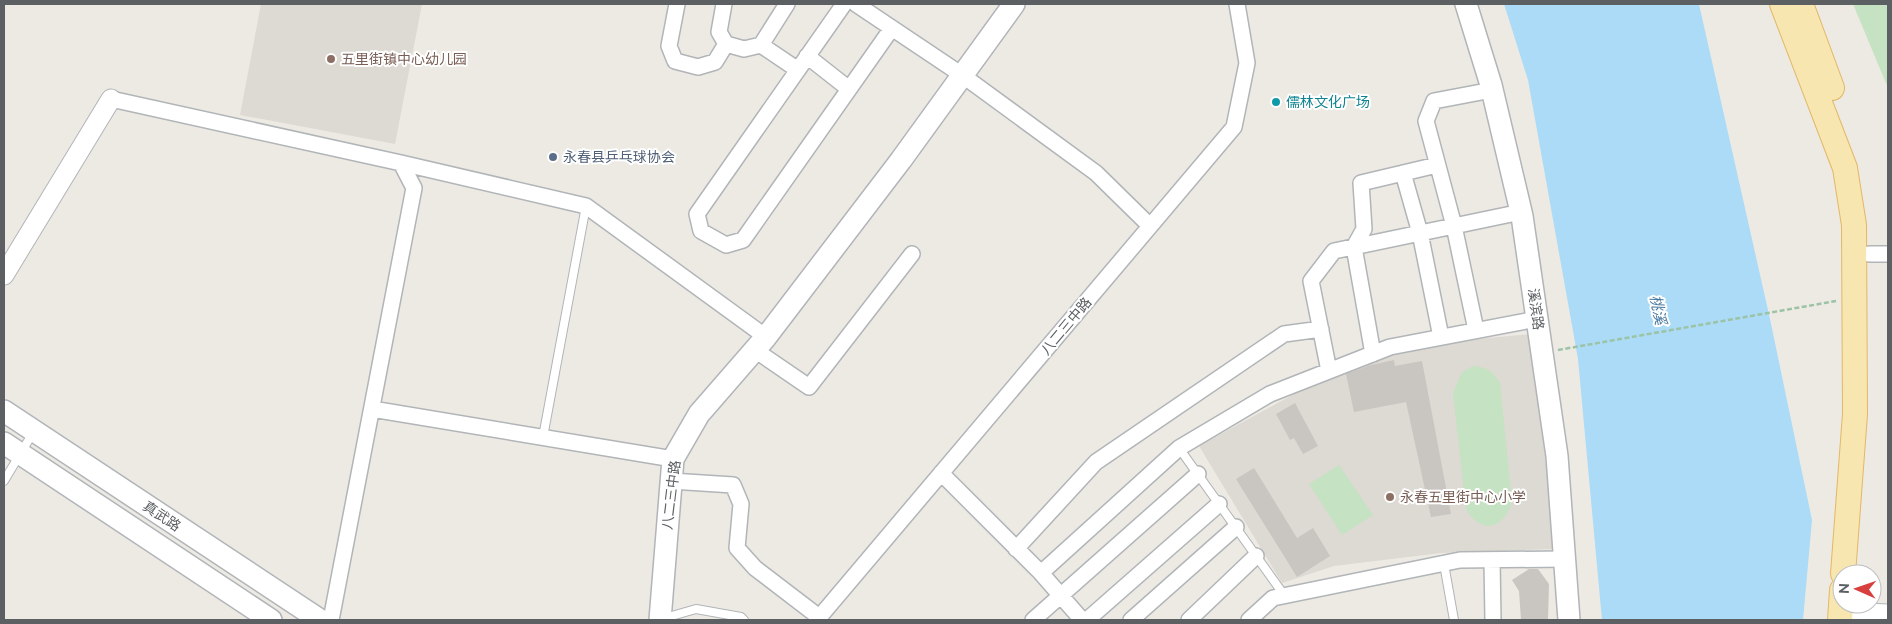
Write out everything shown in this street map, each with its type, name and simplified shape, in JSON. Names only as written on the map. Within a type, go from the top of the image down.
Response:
[{"type":"main road","name":"八二三中路","points":[[660,620],[673,459],[699,414],[760,343],[901,160],[1014,4]]},
{"type":"main road","name":"溪滨路","points":[[1466,4],[1492,90],[1521,212],[1557,456],[1569,620]]},
{"type":"main road","points":[[1782,4],[1845,168],[1854,225],[1854,414],[1844,564]]},
{"type":"main road","points":[[1801,4],[1860,164],[1869,223],[1879,254],[1859,564]]},
{"type":"main road","name":"真武路","points":[[4,411],[320,620]]},
{"type":"main road","name":"真武路","points":[[12,448],[271,620]]},
{"type":"street","points":[[677,4],[669,46],[675,61],[698,66],[715,62],[726,44]]},
{"type":"street","points":[[724,4],[719,32],[726,44],[744,49],[761,45],[787,4]]},
{"type":"street","points":[[844,4],[698,214],[701,231],[726,245],[743,240],[892,28]]},
{"type":"street","points":[[856,4],[962,75],[1096,173],[1150,226]]},
{"type":"street","name":"八二三中路","points":[[818,619],[1234,127],[1247,63],[1239,5]]},
{"type":"street","points":[[761,45],[798,70]]},
{"type":"street","points":[[807,56],[849,89]]},
{"type":"street","points":[[1476,330],[1454,226],[1426,122],[1434,101],[1492,90]]},
{"type":"street","points":[[4,275],[111,99],[586,206],[760,343],[809,387],[912,254]]},
{"type":"street","points":[[331,620],[414,188],[401,164]]},
{"type":"street","points":[[1373,354],[1354,247],[1364,229],[1361,183],[1437,165]]},
{"type":"street","points":[[1403,173],[1420,233],[1441,337]]},
{"type":"street","points":[[1329,371],[1311,281],[1334,251],[1521,212]]},
{"type":"street","points":[[1041,573],[1179,448],[1270,394],[1390,347],[1537,319]]},
{"type":"street","points":[[1016,548],[1096,462],[1284,334],[1321,329]]},
{"type":"street","points":[[372,409],[673,459]]},
{"type":"street","points":[[941,473],[1041,573],[1082,620]]},
{"type":"street","points":[[1033,620],[1198,474]]},
{"type":"street","points":[[671,481],[734,485],[741,504],[736,548],[755,568],[818,619]]},
{"type":"street","points":[[1086,620],[1219,504]]},
{"type":"street","points":[[1131,620],[1236,528]]},
{"type":"street","points":[[1189,620],[1256,556]]},
{"type":"street","points":[[1249,620],[1273,598],[1460,560],[1564,559]]},
{"type":"street","points":[[1492,560],[1494,620]]},
{"type":"lane","points":[[543,437],[586,206]]},
{"type":"lane","points":[[4,481],[12,448],[34,431]]},
{"type":"lane","points":[[1179,448],[1284,595]]},
{"type":"lane","points":[[1444,564],[1454,620]]},
{"type":"lane","points":[[660,620],[696,610],[741,617],[744,620]]},
{"type":"path","points":[[1542,353],[1854,298]]},
{"type":"shaded area","name":"五里街镇中心幼儿园","points":[[261,4],[422,4],[395,144],[240,115]]},
{"type":"shaded area","name":"永春五里街中心小学","points":[[1532,334],[1555,549],[1441,553],[1334,566],[1282,583],[1199,446],[1338,370],[1420,344]]},
{"type":"green space","points":[[1853,4],[1888,4],[1888,88]]},
{"type":"green space","points":[[1473,366],[1489,370],[1500,383],[1512,502],[1504,518],[1492,525],[1478,523],[1466,509],[1453,393],[1462,372]]},
{"type":"green space","points":[[1339,465],[1373,515],[1342,535],[1309,484]]},
{"type":"water","name":"桃溪","points":[[1504,4],[1699,4],[1770,319],[1812,520],[1803,620],[1602,620],[1578,359],[1528,80]]},
{"type":"building","points":[[1394,360],[1395,366],[1422,361],[1451,514],[1431,517],[1406,402],[1354,412],[1346,374],[1371,365]]},
{"type":"building","points":[[1295,403],[1318,446],[1303,454],[1294,438],[1290,440],[1276,414]]},
{"type":"building","points":[[1254,468],[1297,538],[1313,528],[1330,556],[1297,577],[1236,479]]},
{"type":"building","points":[[1529,569],[1538,569],[1549,584],[1548,620],[1521,620],[1519,591],[1512,580]]},
{"type":"place","name":"五里街镇中心幼儿园","points":[[331,59]]},
{"type":"place","name":"儒林文化广场","points":[[1276,102]]},
{"type":"place","name":"永春县乒乓球协会","points":[[553,157]]},
{"type":"place","name":"永春五里街中心小学","points":[[1390,497]]}]
